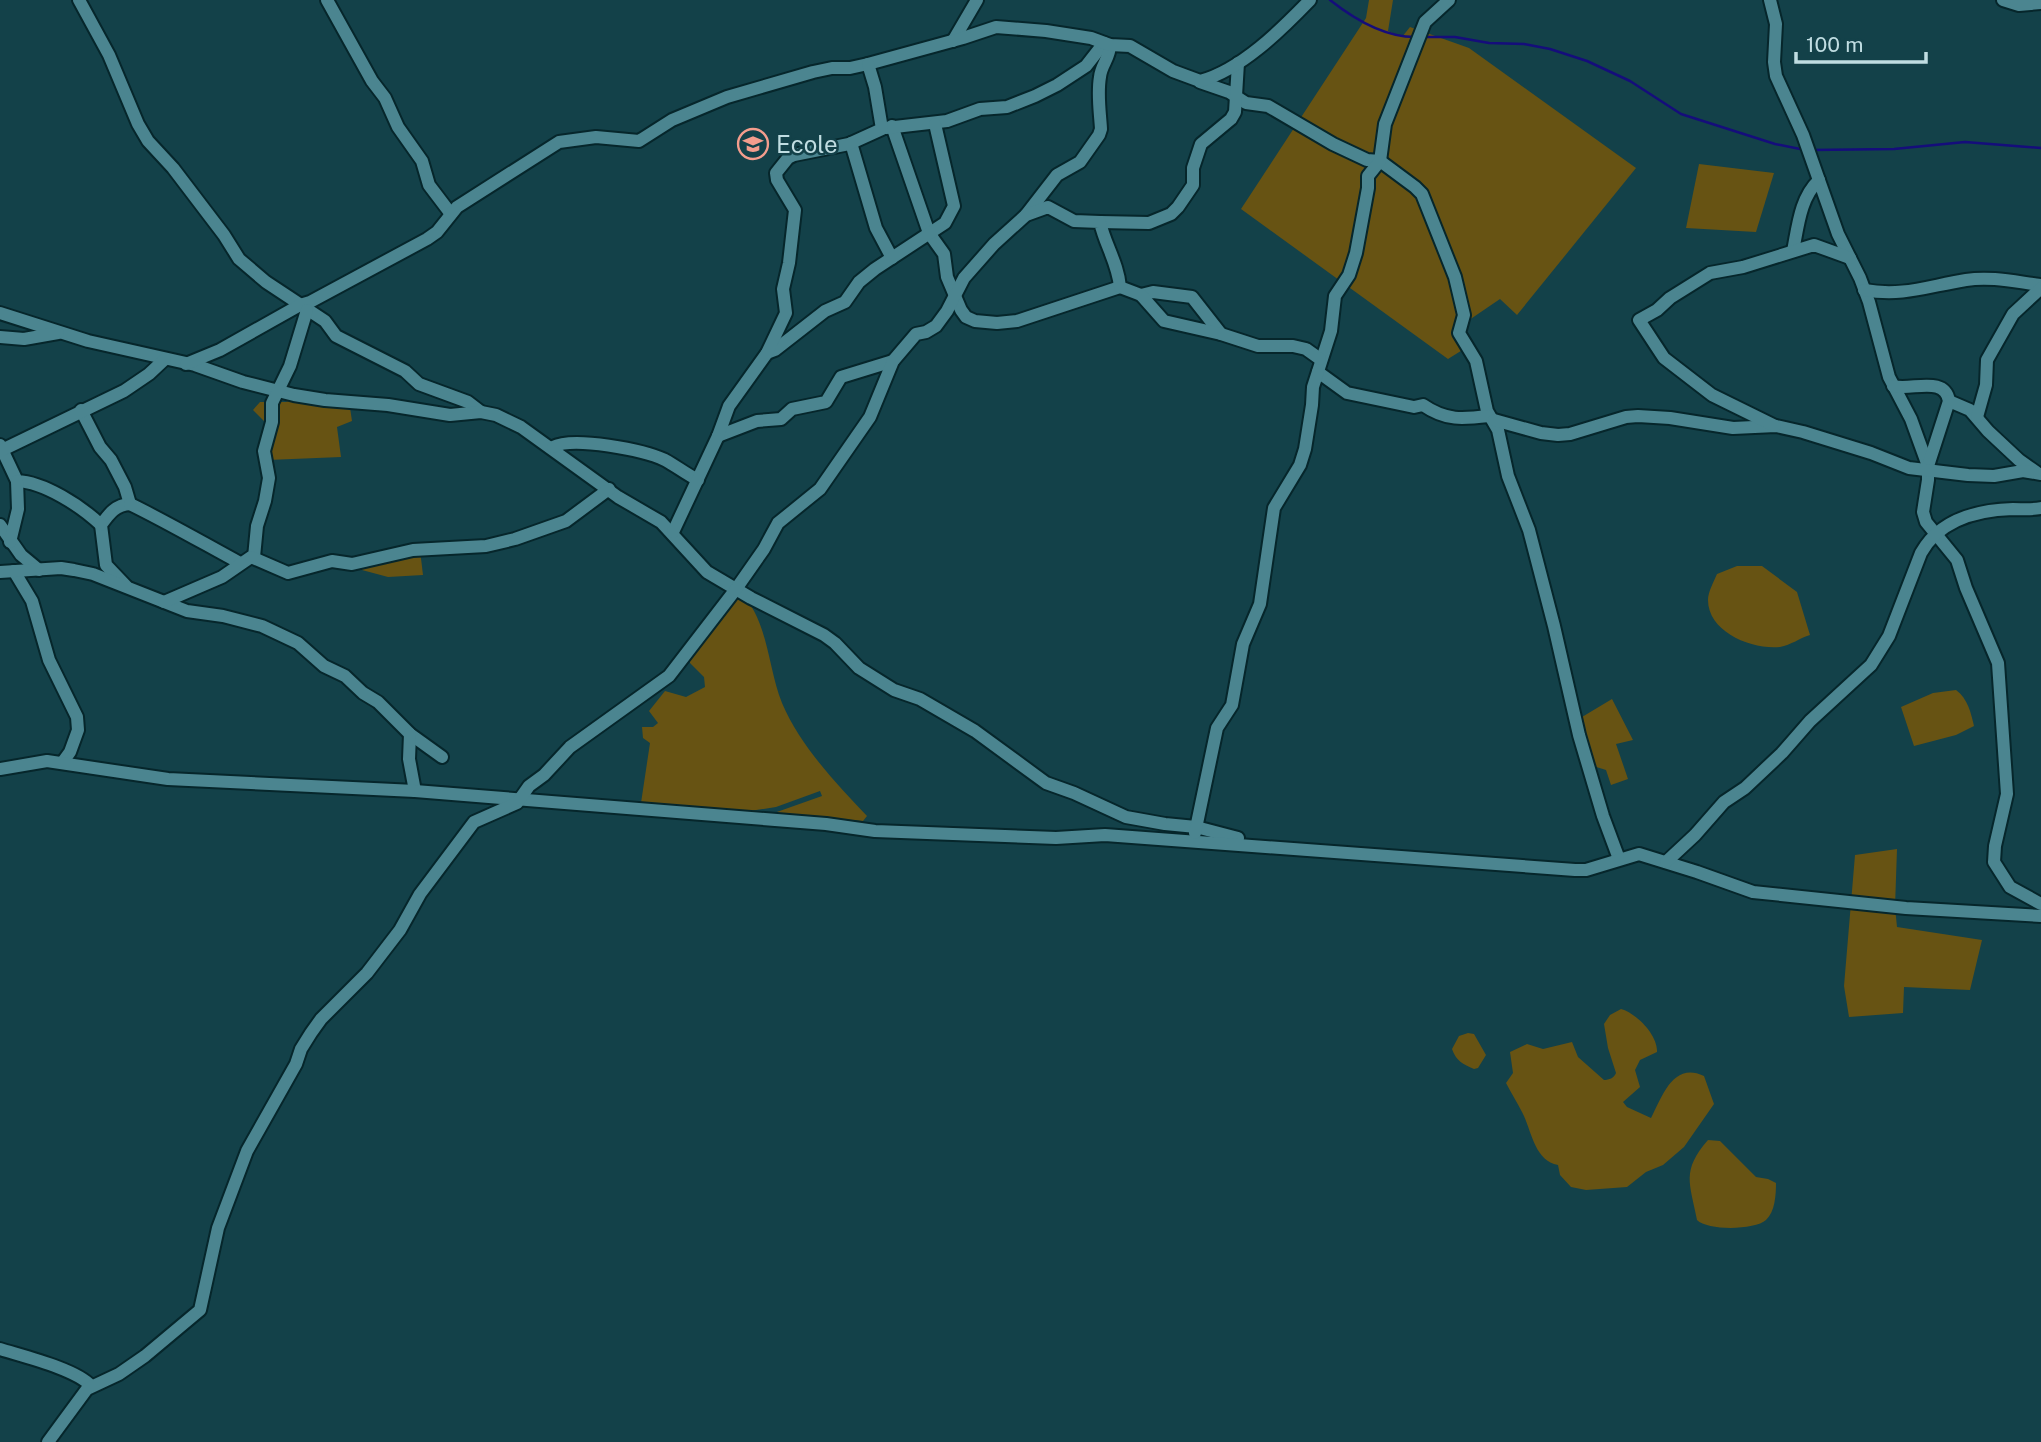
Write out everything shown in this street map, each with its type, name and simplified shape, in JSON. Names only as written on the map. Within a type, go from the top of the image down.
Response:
[{"type":"street","points":[[79,0],[109,55],[148,141],[198,200],[239,259],[253,273],[325,321],[336,336],[405,371],[419,384],[468,402],[481,412]]},
{"type":"street","points":[[327,0],[372,81],[385,98],[398,127],[422,161],[429,185],[451,214]]},
{"type":"street","points":[[953,41],[977,0]]},
{"type":"street","points":[[1200,81],[1238,63],[1275,35],[1310,0]]},
{"type":"street","points":[[1194,834],[1217,728],[1232,705],[1243,644],[1260,604],[1274,508],[1300,465],[1305,449],[1313,387],[1331,331],[1335,296],[1349,275],[1356,253],[1368,176],[1380,161],[1385,124],[1425,22],[1449,0]]},
{"type":"street","points":[[1770,0],[1776,24],[1776,76],[1793,110],[1839,234],[1864,290],[1881,353],[1893,386],[1911,419],[1928,468]]},
{"type":"street","points":[[2003,0],[2019,5],[2041,3]]},
{"type":"street","points":[[186,364],[220,350],[303,307],[427,239],[437,232],[457,207],[559,142],[596,137],[639,141],[672,120],[727,97],[813,72],[868,64],[996,27],[1091,38],[1107,44],[1133,47],[1172,71],[1229,92],[1238,100],[1256,106],[1268,106],[1334,144],[1367,160],[1380,161],[1422,194],[1454,277],[1464,315],[1460,333],[1476,361],[1498,430],[1508,477],[1529,530],[1566,671],[1568,694],[1579,735],[1619,859]]},
{"type":"street","points":[[673,532],[718,436],[729,406],[766,353],[786,313],[783,289],[794,224],[794,205],[777,180],[776,173],[788,158],[851,143],[887,127],[934,124],[980,109],[1007,107],[1057,85],[1086,66],[1107,44]]},
{"type":"street","points":[[48,1442],[75,1403],[91,1386],[112,1378],[145,1356],[200,1310],[218,1228],[247,1151],[296,1064],[301,1049],[321,1019],[367,973],[400,930],[420,894],[469,828],[474,822],[514,805],[529,786],[544,775],[569,747],[669,676],[736,589],[764,549],[778,523],[820,489],[870,417],[894,361],[916,334],[936,326],[964,278],[984,254],[1026,215],[1057,175],[1080,162],[1101,129],[1100,76],[1103,63],[1109,56],[1107,44]]},
{"type":"street","points":[[1026,215],[1048,207],[1074,221],[1149,223],[1171,214],[1193,185],[1193,168],[1201,144],[1231,119],[1235,112],[1238,100],[1238,63]]},
{"type":"street","points":[[868,64],[887,127],[929,233],[944,254],[947,276],[954,295],[966,317],[975,321],[997,323],[1029,317],[1077,302],[1104,290],[1120,287],[1141,295],[1164,321],[1258,346],[1293,346],[1306,349],[1348,393],[1414,407],[1423,405],[1439,415],[1492,418],[1541,433],[1558,435],[1638,416],[1733,428],[1776,426]]},
{"type":"street","points":[[766,353],[775,350],[825,311],[845,302],[859,282],[945,223],[954,206],[934,124]]},
{"type":"street","points":[[851,143],[876,228],[892,258]]},
{"type":"street","points":[[1793,251],[1799,216],[1810,189],[1819,180]]},
{"type":"street","points":[[1100,222],[1103,237],[1118,269],[1120,287]]},
{"type":"street","points":[[1850,258],[1820,246],[1710,274],[1639,320],[1664,358],[1712,396],[1776,426],[1871,453],[1909,468],[1994,476],[2023,471],[2039,473]]},
{"type":"street","points":[[1864,290],[1885,294],[1909,293],[1978,279],[1996,279],[2041,287]]},
{"type":"street","points":[[1977,417],[1986,385],[1987,360],[2012,314],[2041,287]]},
{"type":"street","points":[[1141,295],[1153,292],[1192,298],[1221,334]]},
{"type":"street","points":[[254,557],[257,526],[269,478],[264,451],[270,432],[271,411],[277,390],[290,366],[303,307]]},
{"type":"street","points":[[0,313],[62,333],[277,390],[325,400],[388,405],[450,415],[481,412],[522,426],[618,497],[661,522],[707,572],[824,635],[859,668],[894,690],[920,699],[975,731],[1046,783],[1126,817],[1245,844],[1575,870],[1586,870],[1639,854],[1753,892],[1868,905],[2041,912]]},
{"type":"street","points":[[0,337],[24,339],[62,333]]},
{"type":"street","points":[[10,542],[18,509],[18,481],[1,449],[124,391],[149,374],[164,359]]},
{"type":"street","points":[[718,436],[757,421],[781,419],[792,409],[825,402],[841,377],[894,361]]},
{"type":"street","points":[[1893,386],[1937,386],[1945,389],[1948,401],[1928,468],[1923,512],[1926,522],[1957,560],[1998,663],[2007,794],[1994,862],[2010,887],[2041,912]]},
{"type":"street","points":[[1948,401],[1970,410],[1988,432],[2019,460],[2039,473]]},
{"type":"street","points":[[81,410],[100,447],[111,460],[125,487],[130,504]]},
{"type":"street","points":[[553,447],[579,443],[634,451],[664,460],[698,480]]},
{"type":"street","points":[[18,481],[45,486],[101,525],[106,565],[126,586]]},
{"type":"street","points":[[164,602],[222,577],[240,563],[254,557],[288,573],[332,561],[352,564],[413,550],[486,546],[516,539],[566,521],[609,489]]},
{"type":"street","points":[[101,525],[111,510],[123,504],[130,504],[240,563]]},
{"type":"street","points":[[1666,862],[1724,802],[1745,788],[1782,753],[1810,721],[1871,665],[1889,636],[1927,542],[1962,516],[2041,508]]},
{"type":"street","points":[[0,526],[20,555],[39,570]]},
{"type":"street","points":[[0,572],[74,570],[126,586],[187,611],[223,616],[262,626],[298,643],[324,666],[345,676],[363,693],[378,702],[410,734],[442,757]]},
{"type":"street","points":[[14,571],[32,601],[49,660],[77,717],[78,730],[70,752],[62,763]]},
{"type":"street","points":[[410,734],[409,758],[415,791]]},
{"type":"street","points":[[0,769],[32,762],[62,763],[168,779],[415,791],[826,824],[875,831],[1056,838],[1194,834]]},
{"type":"street","points":[[0,1349],[41,1360],[85,1380],[91,1386]]},
{"type":"shaded area","points":[[1369,0],[1393,0],[1388,31],[1402,37],[1410,27],[1469,48],[1636,168],[1517,315],[1500,299],[1453,331],[1464,349],[1448,359],[1241,209],[1366,18]]},
{"type":"shaded area","points":[[1699,164],[1774,173],[1756,232],[1686,228]]},
{"type":"shaded area","points":[[295,398],[349,401],[352,421],[337,427],[341,457],[268,460],[273,420],[265,422],[253,410],[260,402],[286,402]]},
{"type":"shaded area","points":[[420,550],[423,575],[388,577],[362,570],[361,561]]},
{"type":"shaded area","points":[[1737,566],[1762,566],[1797,592],[1810,635],[1784,646],[1769,647],[1745,642],[1723,630],[1710,611],[1708,597],[1717,574]]},
{"type":"shaded area","points":[[738,589],[748,601],[762,629],[777,688],[790,719],[820,763],[867,816],[863,821],[774,813],[822,796],[820,791],[776,807],[750,811],[641,803],[650,743],[643,738],[642,727],[653,727],[658,723],[649,711],[665,691],[686,697],[705,687],[704,677],[690,663],[690,648]]},
{"type":"shaded area","points":[[1956,690],[1966,702],[1974,726],[1956,735],[1914,746],[1901,707],[1933,693]]},
{"type":"shaded area","points":[[1612,699],[1633,740],[1616,744],[1628,779],[1611,785],[1606,770],[1590,765],[1577,720]]},
{"type":"shaded area","points":[[1897,849],[1897,927],[1982,940],[1970,990],[1904,987],[1903,1013],[1849,1017],[1844,986],[1855,855]]},
{"type":"shaded area","points":[[1621,1009],[1645,1026],[1654,1039],[1657,1052],[1640,1060],[1635,1070],[1640,1087],[1623,1102],[1627,1107],[1651,1118],[1664,1092],[1684,1073],[1704,1076],[1714,1104],[1684,1147],[1663,1165],[1646,1172],[1627,1187],[1586,1190],[1571,1187],[1560,1175],[1558,1165],[1550,1162],[1539,1151],[1506,1083],[1513,1073],[1510,1052],[1527,1044],[1543,1049],[1572,1042],[1578,1057],[1604,1080],[1609,1079],[1616,1073],[1604,1024],[1610,1015]]},
{"type":"shaded area","points":[[1474,1034],[1486,1055],[1478,1068],[1474,1069],[1460,1062],[1452,1049],[1459,1036]]},
{"type":"shaded area","points":[[1708,1140],[1720,1141],[1756,1177],[1776,1183],[1773,1208],[1766,1220],[1752,1226],[1731,1228],[1711,1226],[1697,1220],[1690,1187],[1691,1169],[1699,1151]]},
{"type":"waterway","points":[[1330,0],[1370,26],[1392,34],[1415,37]]},
{"type":"waterway","points":[[1425,37],[1455,37],[1550,49],[1587,61],[1630,81],[1681,114],[1775,144],[1805,150]]},
{"type":"waterway","points":[[1812,150],[1894,149],[1965,142],[2041,148]]},
{"type":"place","name":"Ecole","points":[[753,144]]}]
